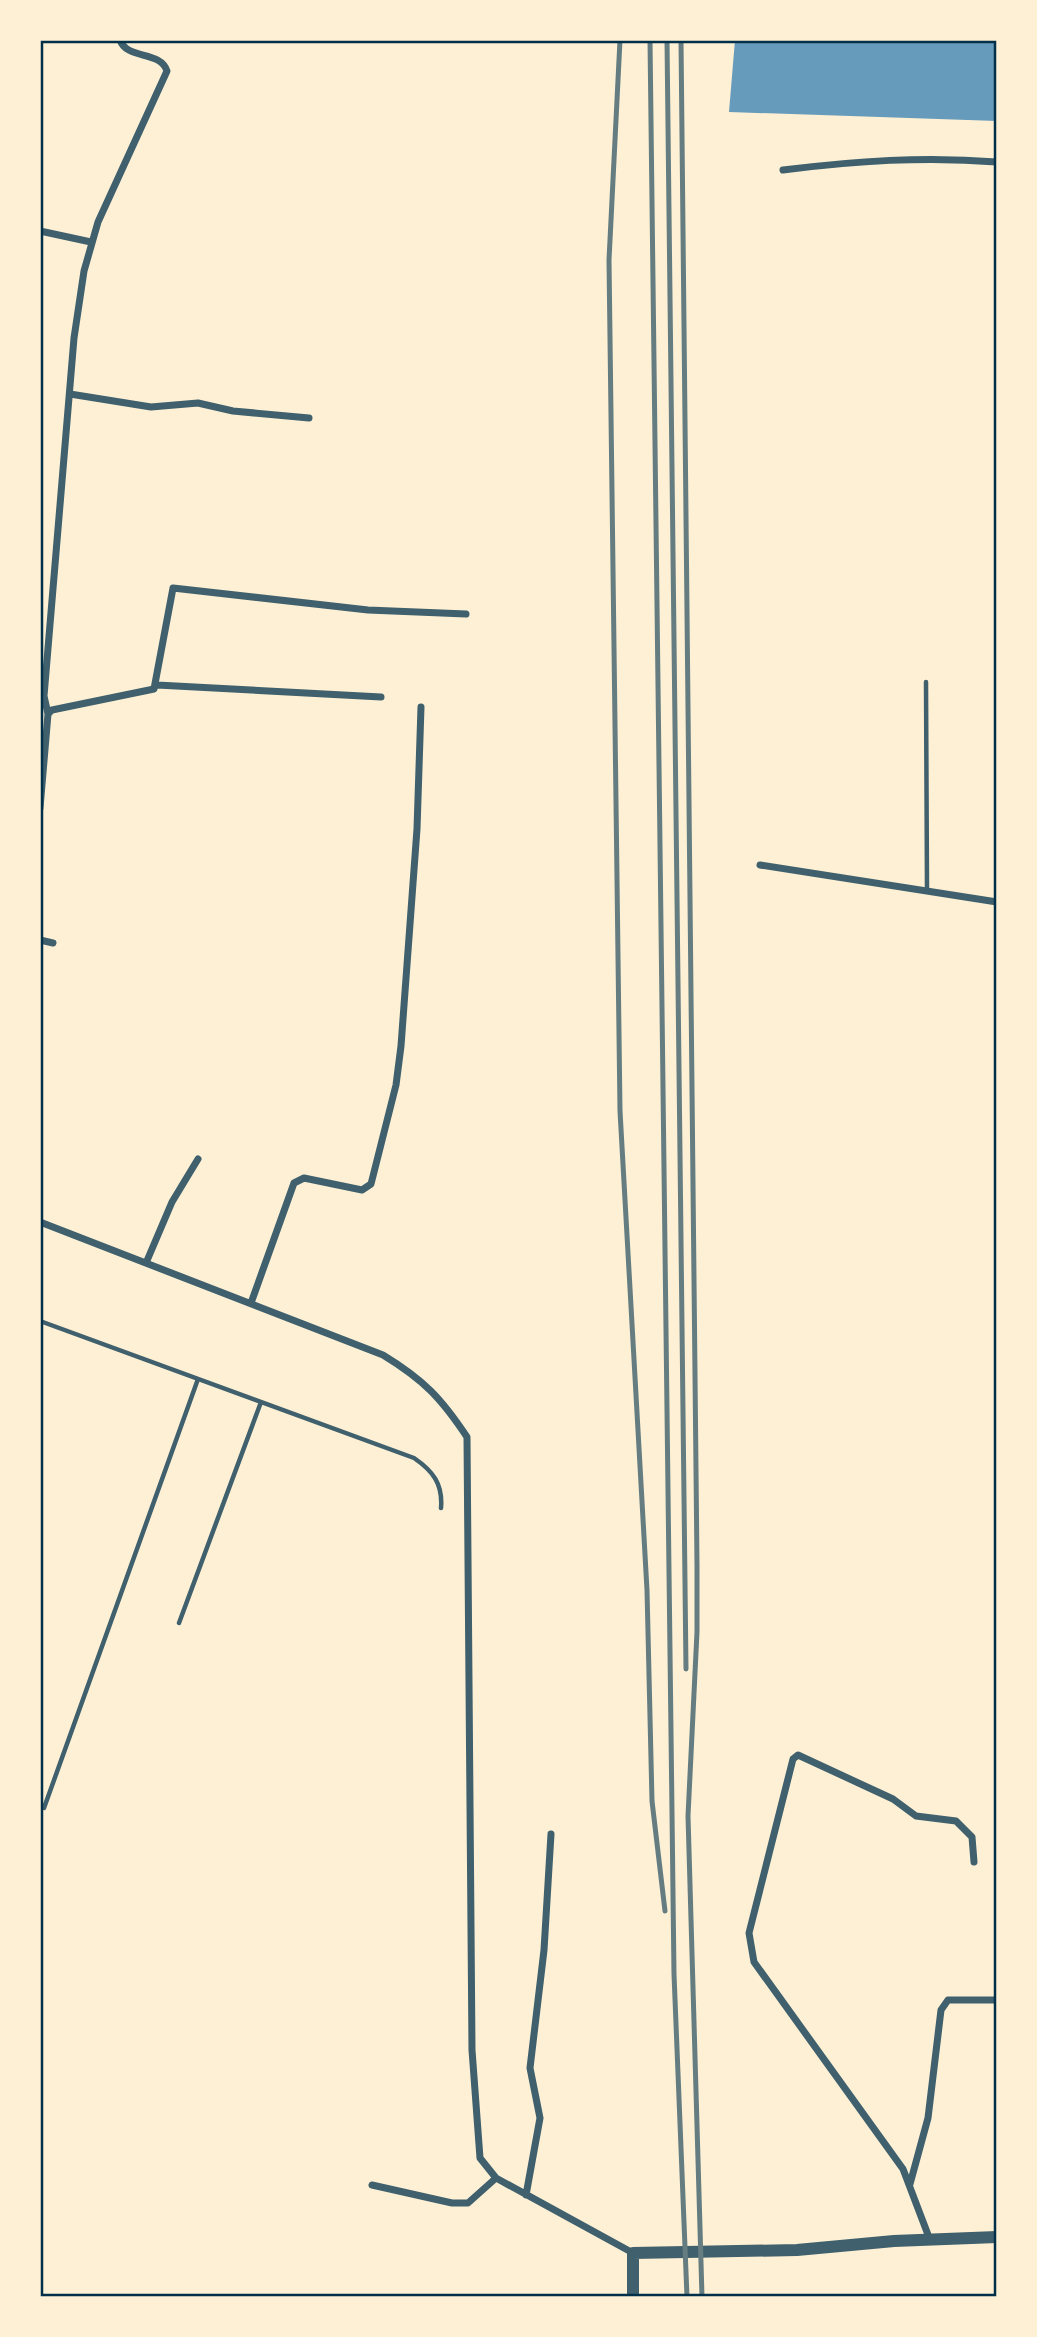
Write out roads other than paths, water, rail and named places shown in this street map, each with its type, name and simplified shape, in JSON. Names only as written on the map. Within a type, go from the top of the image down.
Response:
[{"type":"street","points":[[40,808],[48,714],[44,696],[77,319],[91,242],[167,71],[165,65],[155,59],[129,51],[120,40]]},
{"type":"street","points":[[783,170],[862,160],[917,158],[997,162]]},
{"type":"street","points":[[40,232],[91,242]]},
{"type":"street","points":[[70,394],[151,407],[198,403],[233,411],[309,418]]},
{"type":"street","points":[[48,714],[52,710],[149,693],[157,685],[173,588],[368,610],[466,614]]},
{"type":"street","points":[[157,685],[381,697]]},
{"type":"street","points":[[251,1303],[295,1183],[304,1178],[362,1190],[371,1184],[396,1084],[401,1046],[417,829],[421,707]]},
{"type":"street","points":[[760,865],[997,902]]},
{"type":"street","points":[[40,940],[53,943]]},
{"type":"street","points":[[146,1263],[172,1202],[198,1159]]},
{"type":"street","points":[[40,1222],[383,1355],[410,1371],[441,1399],[467,1437],[472,2050],[480,2158],[496,2178],[633,2253],[797,2249],[997,2237]]},
{"type":"street","points":[[930,2240],[910,2184],[856,2102],[754,1962],[749,1948],[749,1933],[793,1759],[803,1755],[893,1799],[916,1816],[956,1821],[972,1838],[975,1862]]},
{"type":"street","points":[[526,2195],[540,2118],[530,2068],[544,1950],[551,1834]]},
{"type":"street","points":[[910,2184],[928,2118],[941,2010],[948,2000],[997,2000]]},
{"type":"street","points":[[372,2185],[452,2203],[468,2203],[496,2178]]},
{"type":"street","points":[[633,2253],[633,2297]]},
{"type":"lane","points":[[926,682],[927,891]]},
{"type":"lane","points":[[40,1321],[414,1458],[427,1467],[439,1482],[441,1507]]},
{"type":"lane","points":[[44,1808],[198,1379]]},
{"type":"lane","points":[[179,1623],[261,1402]]},
{"type":"water","points":[[735,40],[997,40],[997,121],[729,112]]},
{"type":"railway","points":[[620,40],[609,260],[620,1111],[647,1590],[652,1801],[665,1911]]},
{"type":"railway","points":[[650,40],[674,1974],[687,2297]]},
{"type":"railway","points":[[667,40],[686,1669]]},
{"type":"railway","points":[[681,40],[697,1565],[697,1632],[688,1816],[702,2297]]}]
